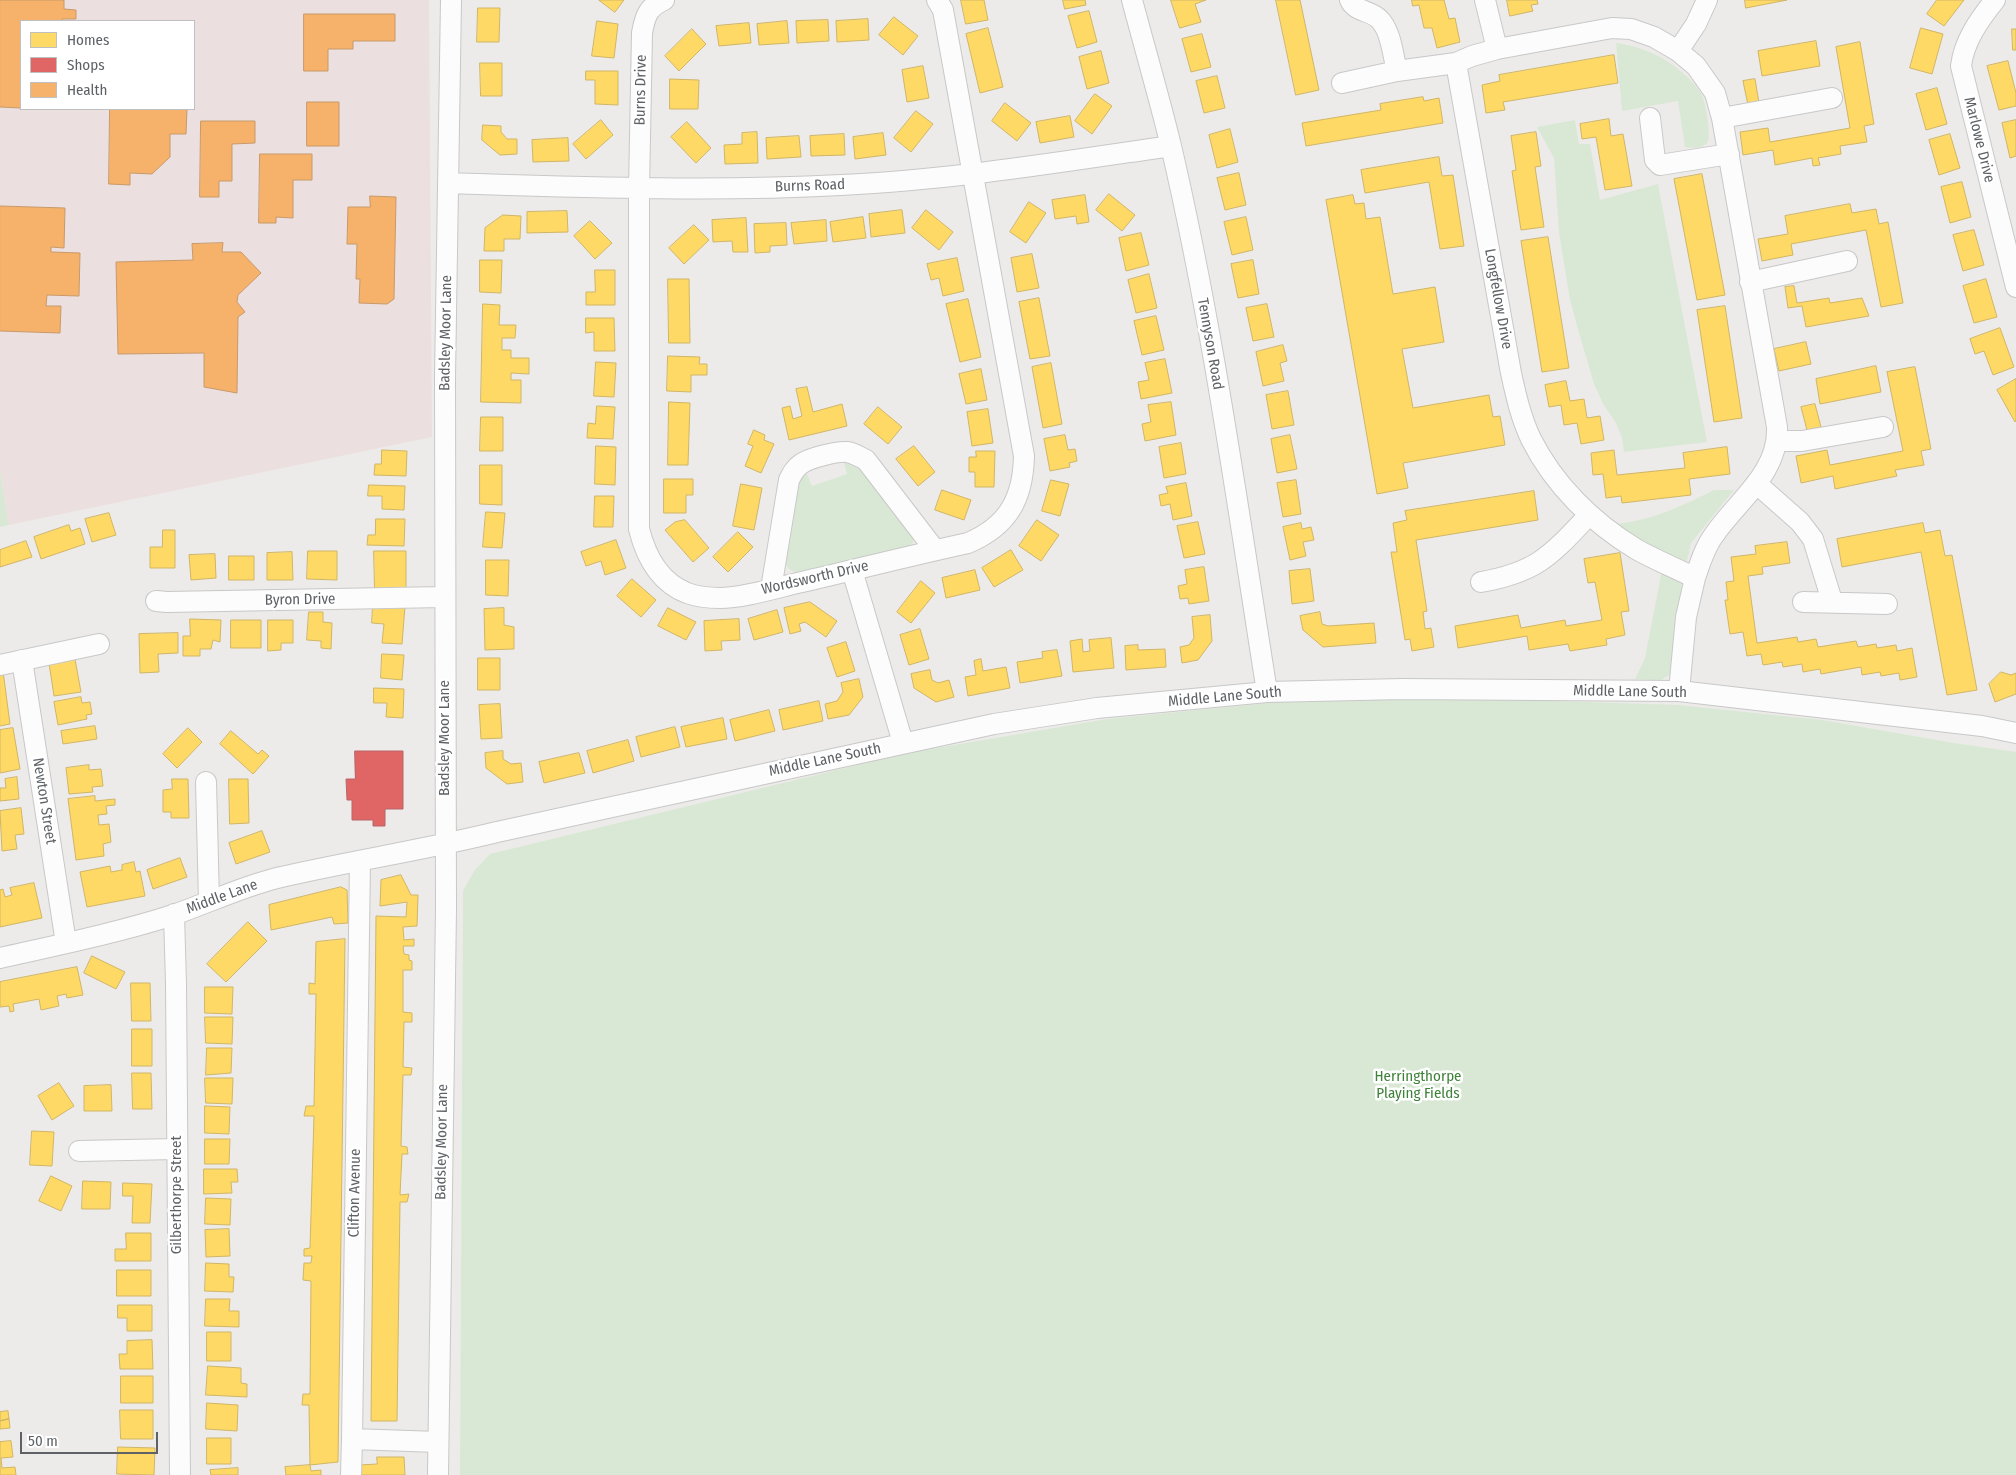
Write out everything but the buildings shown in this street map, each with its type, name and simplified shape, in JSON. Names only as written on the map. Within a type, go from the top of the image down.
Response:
[{"type":"street","name":"Badsley Moor Lane","points":[[438,1475],[446,844],[444,597],[450,0]]},
{"type":"street","name":"Burns Drive","points":[[639,189],[642,33],[647,11],[655,4],[664,0]]},
{"type":"street","points":[[937,0],[943,10],[973,174]]},
{"type":"street","name":"Tennyson Road","points":[[1132,0],[1170,146],[1198,277],[1222,408],[1267,692]]},
{"type":"street","points":[[1350,0],[1354,7],[1372,13],[1380,20],[1387,31],[1396,71]]},
{"type":"street","points":[[1485,0],[1497,49]]},
{"type":"street","points":[[1678,51],[1696,24],[1707,0]]},
{"type":"street","name":"Marlowe Drive","points":[[1994,0],[1973,30],[1962,56],[1962,66],[2016,287]]},
{"type":"street","points":[[1342,83],[1396,71],[1456,63],[1497,49],[1612,28],[1631,29],[1654,37],[1678,51],[1696,66],[1715,94],[1729,154],[1777,441],[1768,466],[1756,484],[1712,536],[1695,578],[1686,617],[1679,691]]},
{"type":"street","name":"Longfellow Drive","points":[[1456,63],[1509,364],[1518,406],[1531,439],[1552,474],[1589,515],[1637,549],[1695,578]]},
{"type":"street","points":[[1722,118],[1832,98]]},
{"type":"street","points":[[1650,118],[1655,160],[1660,165],[1729,154]]},
{"type":"street","name":"Burns Road","points":[[448,183],[639,189],[842,185],[973,174],[1170,146]]},
{"type":"street","name":"Wordsworth Drive","points":[[639,189],[639,529],[643,546],[659,573],[671,585],[704,598],[722,598],[771,589],[968,543],[985,536],[1010,511],[1019,494],[1023,476],[1022,448],[973,174]]},
{"type":"street","points":[[1750,282],[1847,261]]},
{"type":"street","points":[[1777,441],[1802,441],[1883,427]]},
{"type":"street","points":[[771,589],[789,480],[794,470],[801,463],[824,456],[845,452],[855,454],[866,460],[936,550]]},
{"type":"street","points":[[1756,484],[1800,522],[1812,539],[1832,602]]},
{"type":"street","points":[[1481,582],[1497,580],[1532,567],[1557,548],[1589,515]]},
{"type":"street","points":[[852,570],[903,743]]},
{"type":"street","name":"Byron Drive","points":[[156,601],[444,597]]},
{"type":"street","points":[[1803,602],[1887,604]]},
{"type":"street","points":[[0,664],[99,644]]},
{"type":"street","name":"Newton Street","points":[[22,660],[66,943]]},
{"type":"street","name":"Middle Lane South","points":[[446,844],[994,724],[1097,708],[1267,692],[1403,689],[1679,691],[1982,726],[2016,733]]},
{"type":"street","points":[[206,782],[209,901]]},
{"type":"street","name":"Middle Lane","points":[[0,958],[66,943],[174,914],[242,888],[276,879],[446,844]]},
{"type":"street","name":"Clifton Avenue","points":[[352,1475],[360,861]]},
{"type":"street","name":"Gilberthorpe Street","points":[[174,914],[180,1475]]},
{"type":"street","points":[[79,1151],[176,1149]]},
{"type":"street","points":[[352,1439],[438,1442]]},
{"type":"shaded area","points":[[0,0],[429,0],[432,437],[9,525],[0,470]]},
{"type":"green space","points":[[1616,43],[1638,48],[1659,56],[1687,76],[1695,85],[1702,95],[1706,108],[1709,128],[1708,140],[1705,145],[1694,148],[1685,147],[1678,101],[1622,111]]},
{"type":"green space","points":[[1575,120],[1579,144],[1590,144],[1600,200],[1658,184],[1707,442],[1624,452],[1622,438],[1616,423],[1603,404],[1594,384],[1570,300],[1559,233],[1554,158],[1537,127]]},
{"type":"green space","points":[[844,463],[862,466],[914,537],[913,543],[904,549],[796,572],[789,569],[785,558],[798,482],[807,474],[812,486],[847,474]]},
{"type":"green space","points":[[0,470],[9,525],[0,527]]},
{"type":"green space","points":[[1714,490],[1734,490],[1691,543],[1681,588],[1677,646],[1672,673],[1660,681],[1635,679],[1645,658],[1665,554],[1640,542],[1615,524],[1653,516],[1678,507]]},
{"type":"green space","name":"Herringthorpe Playing Fields","points":[[1404,696],[1678,705],[1822,720],[2016,752],[2016,1475],[460,1475],[463,891],[474,871],[490,854],[907,753],[1107,719],[1290,701]]}]
